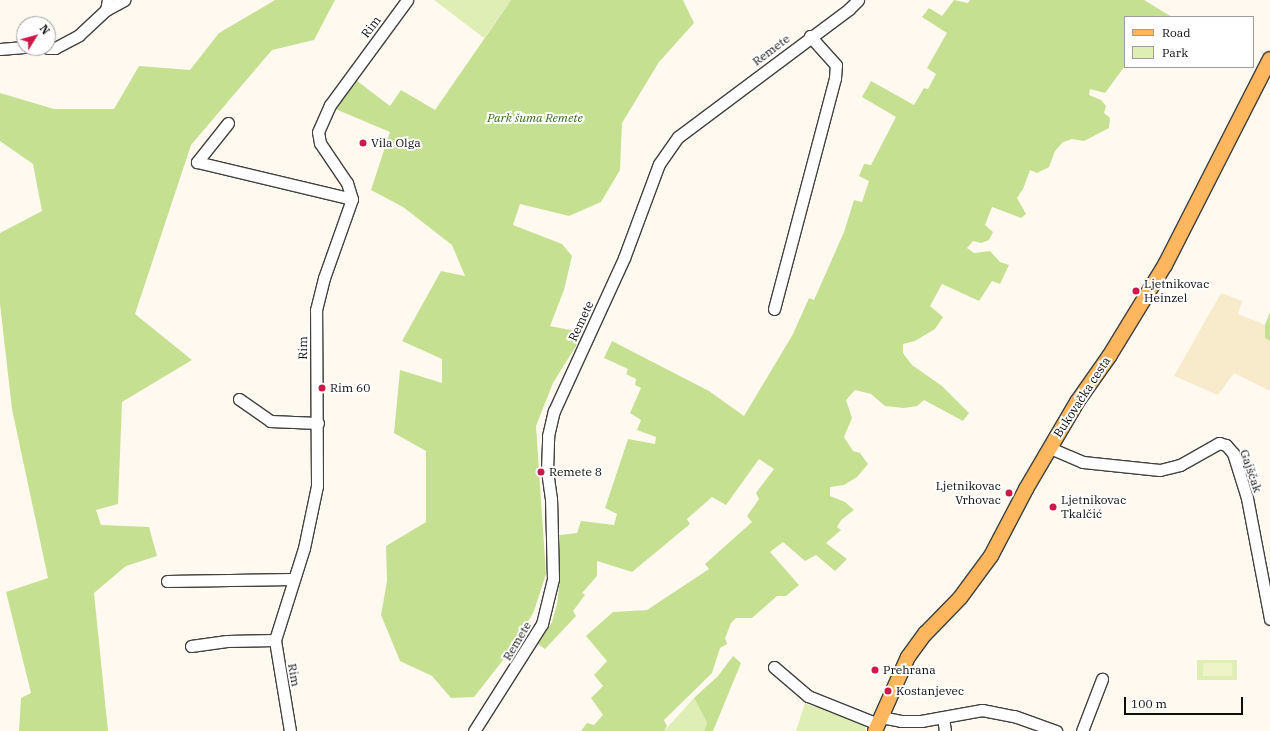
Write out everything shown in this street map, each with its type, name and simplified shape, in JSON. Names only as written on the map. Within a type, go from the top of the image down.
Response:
[{"type":"main road","name":"Bukovačka cesta","points":[[878,724],[908,657],[925,634],[960,598],[991,556],[1050,448],[1166,263],[1270,59]]},
{"type":"street","points":[[56,48],[70,41],[107,5],[124,0]]},
{"type":"street","name":"Rim","points":[[290,731],[275,640],[304,548],[317,486],[318,423],[316,310],[324,278],[352,199],[347,183],[320,143],[318,132],[330,105],[407,0]]},
{"type":"street","name":"Remete","points":[[474,731],[542,624],[553,579],[551,499],[547,471],[548,436],[554,411],[624,258],[659,164],[678,137],[810,36],[849,9],[858,0]]},
{"type":"street","points":[[774,309],[835,78],[836,65],[810,36]]},
{"type":"street","points":[[0,49],[16,48]]},
{"type":"street","points":[[228,123],[197,162],[352,199]]},
{"type":"street","points":[[239,399],[270,421],[318,423]]},
{"type":"street","name":"Gajščak","points":[[1050,448],[1083,462],[1160,470],[1180,465],[1218,443],[1226,445],[1233,454],[1247,498],[1270,619]]},
{"type":"street","points":[[167,581],[293,579]]},
{"type":"street","points":[[191,646],[227,641],[275,640]]},
{"type":"street","points":[[774,667],[808,696],[878,724],[911,722],[976,711],[991,711],[1056,731]]},
{"type":"street","points":[[1082,731],[1102,679]]},
{"type":"street","points":[[943,717],[945,731]]},
{"type":"shaded area","points":[[1221,293],[1242,301],[1238,314],[1265,325],[1265,338],[1270,341],[1270,391],[1234,373],[1218,395],[1174,376]]},
{"type":"green space","points":[[275,0],[335,0],[314,40],[272,50],[191,145],[135,314],[192,360],[122,402],[118,504],[96,510],[101,525],[149,527],[157,556],[126,566],[94,593],[108,731],[19,731],[21,698],[31,693],[6,592],[48,578],[12,409],[0,304],[0,233],[42,211],[33,164],[0,141],[0,93],[54,109],[114,109],[139,66],[190,70],[219,33]]},
{"type":"green space","points":[[434,0],[511,0],[484,38]]},
{"type":"green space","name":"Park šuma Remete","points":[[511,0],[683,0],[694,23],[659,62],[622,123],[620,170],[601,202],[569,216],[520,204],[513,225],[562,244],[572,256],[564,290],[550,326],[584,333],[553,383],[536,426],[546,574],[534,611],[515,645],[474,697],[451,698],[432,676],[400,661],[381,615],[387,581],[386,546],[426,522],[426,451],[394,433],[400,370],[442,383],[442,359],[402,341],[441,271],[465,276],[452,245],[403,207],[371,190],[390,132],[333,108],[356,80],[390,106],[401,90],[435,110]]},
{"type":"green space","points":[[954,0],[968,3],[970,0],[1144,0],[1170,16],[1124,16],[1124,67],[1105,93],[1090,89],[1089,95],[1101,100],[1106,106],[1104,113],[1110,118],[1109,128],[1084,141],[1072,139],[1063,142],[1055,151],[1049,167],[1037,173],[1030,170],[1023,189],[1017,198],[1026,214],[1021,218],[992,207],[985,225],[993,232],[989,240],[981,243],[973,241],[967,248],[974,253],[990,251],[1000,262],[1009,265],[1000,284],[992,281],[979,301],[942,284],[930,306],[943,317],[935,329],[915,341],[903,344],[903,353],[912,365],[942,386],[969,413],[963,421],[924,400],[917,406],[904,408],[885,406],[871,394],[855,390],[846,400],[852,418],[844,437],[853,451],[860,453],[868,464],[857,477],[844,485],[830,487],[830,496],[845,502],[854,510],[841,520],[837,527],[841,530],[826,543],[847,559],[835,571],[816,555],[805,561],[783,542],[770,552],[799,585],[786,596],[777,596],[752,618],[736,618],[731,623],[725,638],[727,644],[720,648],[712,673],[664,720],[667,726],[664,731],[581,731],[587,723],[594,725],[603,715],[591,698],[603,686],[594,675],[607,661],[586,636],[613,612],[647,610],[709,569],[705,564],[752,522],[747,516],[759,499],[756,493],[774,469],[759,459],[726,505],[712,497],[687,519],[690,524],[632,572],[597,561],[597,576],[582,593],[585,595],[573,611],[576,616],[545,649],[538,644],[552,622],[557,604],[560,577],[559,535],[577,533],[581,521],[614,525],[617,514],[605,508],[628,439],[655,444],[656,437],[637,430],[641,420],[630,413],[641,388],[635,385],[636,379],[626,374],[628,369],[604,358],[612,341],[709,391],[744,416],[793,334],[809,298],[814,300],[844,232],[854,200],[862,202],[869,181],[859,176],[864,164],[871,165],[896,117],[862,97],[871,81],[914,105],[924,88],[928,89],[936,74],[927,68],[947,33],[922,17],[929,8],[942,16]]},
{"type":"green space","points":[[1270,312],[1270,341],[1265,338],[1265,325]]},
{"type":"green space","points":[[733,656],[741,663],[713,731],[704,731],[707,723],[694,698],[718,676]]},
{"type":"green space","points":[[1197,660],[1237,660],[1237,680],[1197,680]]},
{"type":"green space","points":[[1203,663],[1232,663],[1232,676],[1203,676]]},
{"type":"green space","points":[[694,698],[707,723],[704,731],[664,731]]},
{"type":"green space","points":[[805,703],[814,707],[819,705],[864,724],[866,731],[796,731]]},
{"type":"place","name":"Vila Olga","points":[[363,143]]},
{"type":"place","name":"Ljetnikovac Heinzel","points":[[1136,291]]},
{"type":"place","name":"Rim 60","points":[[322,388]]},
{"type":"place","name":"Remete 8","points":[[541,472]]},
{"type":"place","name":"Ljetnikovac Vrhovac","points":[[1009,493]]},
{"type":"place","name":"Ljetnikovac Tkalčić","points":[[1053,507]]},
{"type":"place","name":"Prehrana","points":[[875,670]]},
{"type":"place","name":"Kostanjevec","points":[[888,691]]}]
